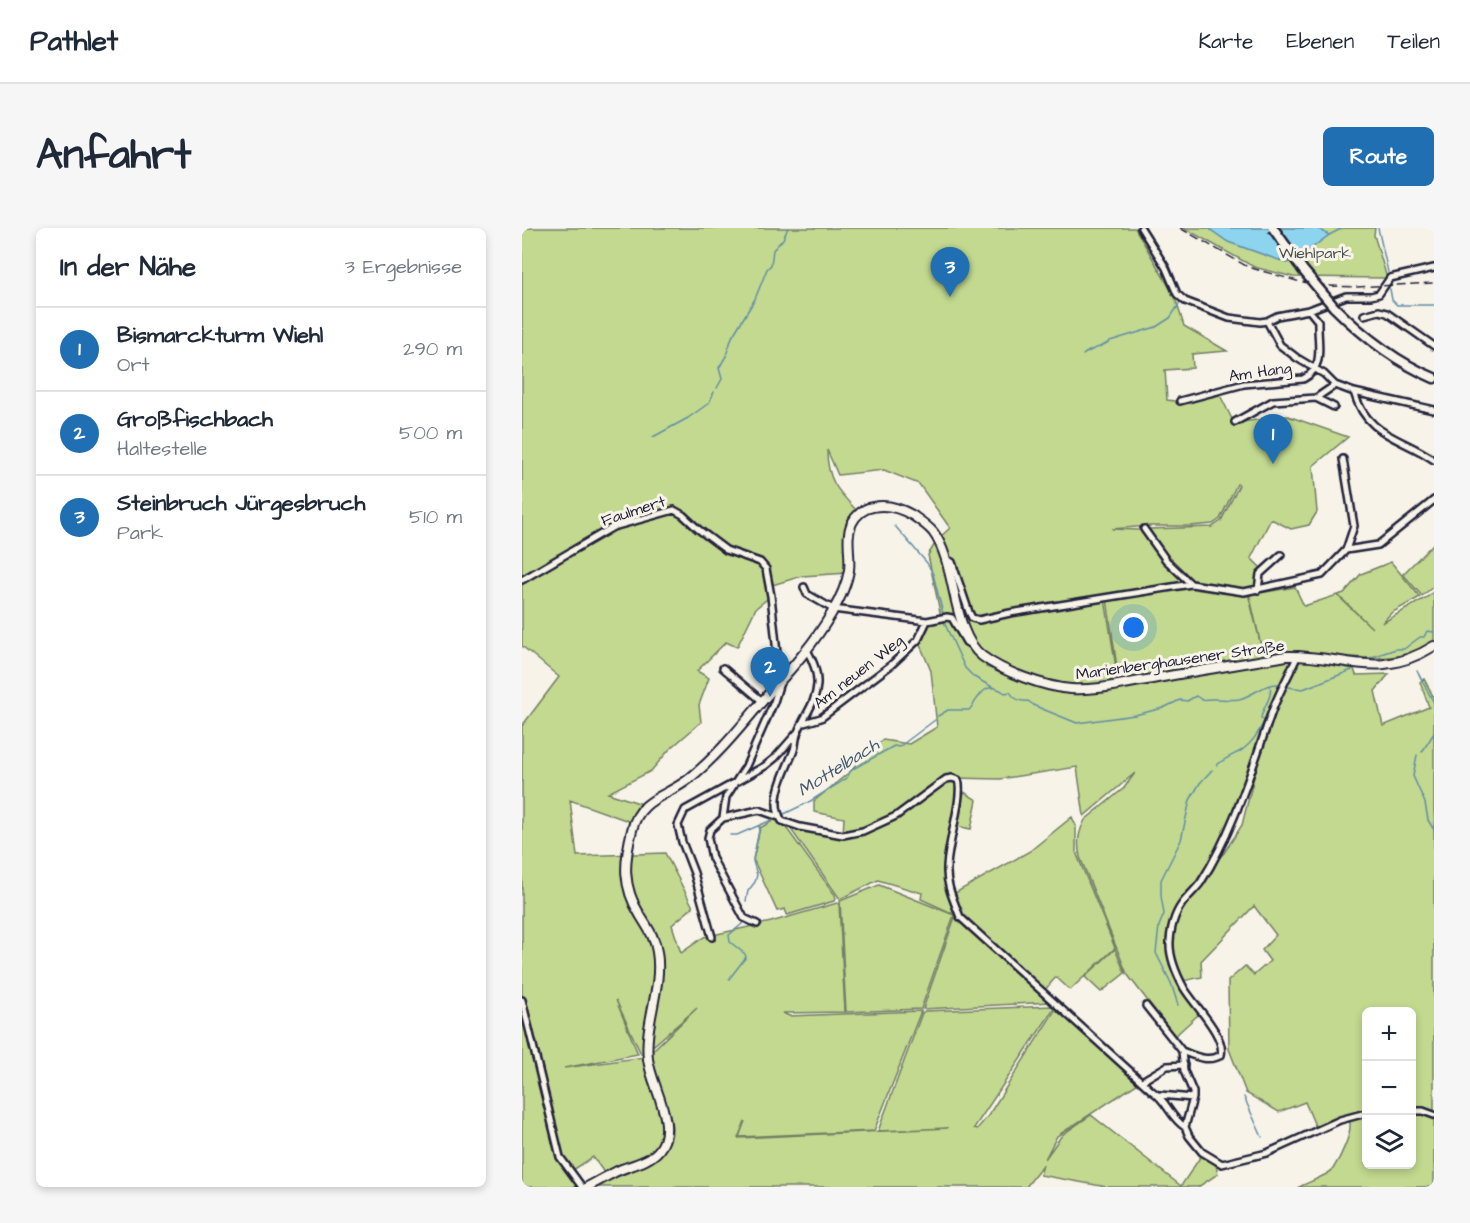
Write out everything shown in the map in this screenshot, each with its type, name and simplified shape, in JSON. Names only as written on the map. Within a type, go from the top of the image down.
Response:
[{"type":"main road","points":[[1274,228],[1303,270],[1334,307],[1358,330],[1388,354],[1434,378]]},
{"type":"main road","points":[[587,1187],[657,1153],[666,1138],[666,1120],[647,1055],[658,967],[656,947],[626,884],[627,860],[638,814],[645,805],[687,780],[710,760],[732,738],[807,650],[847,582],[849,533],[853,521],[866,508],[888,506],[904,510],[921,520],[933,533],[945,559],[972,646]]},
{"type":"main road","name":"Marienberghausener Straße","points":[[972,646],[980,655],[1012,672],[1055,687],[1074,689],[1110,686],[1286,656],[1370,666],[1399,662],[1434,646]]},
{"type":"street","points":[[1141,228],[1166,268],[1177,294],[1185,301],[1229,318],[1267,321],[1277,316],[1309,310],[1346,296],[1371,296],[1378,294],[1390,278],[1434,268]]},
{"type":"street","name":"Am Hang","points":[[1180,401],[1244,384],[1303,379],[1315,370],[1318,364],[1318,321],[1309,310]]},
{"type":"street","points":[[1364,315],[1379,310],[1387,313],[1434,346]]},
{"type":"street","points":[[1267,321],[1280,345],[1324,374],[1335,385],[1354,392],[1434,410]]},
{"type":"street","points":[[1316,398],[1335,385]]},
{"type":"street","points":[[1354,392],[1364,415],[1384,435],[1434,460]]},
{"type":"street","points":[[1235,422],[1273,400],[1316,398],[1334,406]]},
{"type":"street","points":[[945,559],[952,562],[972,618],[979,620],[1010,612],[1191,584],[1244,592],[1322,575],[1346,550],[1354,526],[1343,459]]},
{"type":"street","points":[[1346,550],[1378,545],[1434,500]]},
{"type":"street","name":"Faulmert","points":[[522,580],[613,527],[674,510],[726,550],[760,562],[766,569],[780,682]]},
{"type":"street","points":[[1144,529],[1166,560],[1191,584]]},
{"type":"street","points":[[1258,590],[1260,574],[1281,555]]},
{"type":"street","points":[[804,587],[807,594],[833,609],[927,621],[952,618],[966,642],[972,646]]},
{"type":"street","name":"Am neuen Weg","points":[[804,723],[821,718],[891,665],[918,640],[927,621]]},
{"type":"street","points":[[712,937],[694,873],[683,848],[678,825],[685,810],[775,758],[798,732],[815,698],[817,686],[817,672],[807,650]]},
{"type":"street","points":[[1182,1052],[1201,1059],[1214,1059],[1221,1055],[1222,1045],[1184,988],[1173,961],[1170,938],[1178,910],[1200,884],[1231,825],[1265,737],[1277,698],[1298,656]]},
{"type":"street","points":[[723,668],[762,701]]},
{"type":"street","points":[[723,818],[724,802],[746,766],[774,702],[780,682]]},
{"type":"street","points":[[779,817],[778,794],[795,748],[798,732]]},
{"type":"street","points":[[757,924],[744,918],[712,858],[708,838],[710,830],[723,818],[759,810],[779,817],[791,825],[843,835],[863,831],[897,816],[946,779],[952,778],[958,780],[960,792],[952,828],[947,868],[948,882],[960,917],[1160,1095],[1203,1152],[1221,1164],[1268,1153],[1340,1120],[1362,1114]]},
{"type":"street","points":[[522,1000],[560,1158],[582,1187]]},
{"type":"street","points":[[1146,1006],[1182,1052],[1184,1071],[1193,1092],[1185,1127]]},
{"type":"street","points":[[1142,1081],[1167,1066],[1184,1065]]},
{"type":"street","points":[[1160,1095],[1193,1098]]},
{"type":"street","points":[[1416,1111],[1434,1115]]},
{"type":"green space","points":[[522,228],[1135,228],[1175,297],[1184,326],[1227,351],[1192,354],[1193,368],[1165,370],[1167,400],[1183,402],[1220,395],[1234,423],[1288,416],[1348,437],[1313,466],[1317,512],[1309,525],[1291,529],[1271,519],[1251,558],[1262,569],[1258,574],[1255,589],[1241,590],[1203,586],[1190,582],[1161,553],[1148,533],[1149,529],[1212,527],[1221,521],[1239,485],[1237,484],[1220,519],[1213,524],[1112,529],[1143,532],[1184,580],[1183,584],[1024,609],[1022,612],[1105,599],[1117,674],[1106,684],[1081,686],[1054,684],[1001,665],[988,657],[986,667],[1045,687],[1082,691],[1271,660],[1304,659],[1354,669],[1356,675],[1389,674],[1375,691],[1383,726],[1429,707],[1420,682],[1424,679],[1434,698],[1434,1113],[1416,1109],[1416,1007],[1362,1007],[1362,1112],[1338,1118],[1316,1128],[1305,1102],[1279,1112],[1246,1093],[1229,1049],[1228,981],[1245,966],[1254,975],[1270,961],[1262,950],[1276,935],[1254,906],[1201,961],[1202,977],[1183,981],[1172,954],[1171,944],[1180,909],[1203,882],[1213,864],[1224,853],[1242,825],[1260,753],[1258,753],[1232,818],[1207,870],[1175,911],[1169,939],[1170,952],[1184,991],[1199,1014],[1175,1036],[1127,974],[1079,852],[1078,843],[1085,820],[1124,788],[1135,773],[1084,816],[1077,767],[1000,779],[946,779],[936,786],[955,781],[959,788],[946,857],[946,879],[954,914],[921,899],[922,893],[878,880],[840,899],[790,828],[843,835],[844,818],[814,812],[814,801],[852,770],[861,757],[883,740],[909,744],[937,727],[931,671],[918,640],[927,621],[941,617],[928,555],[938,539],[950,528],[919,484],[884,470],[838,475],[827,450],[832,479],[860,514],[850,535],[848,573],[802,576],[769,586],[771,596],[756,608],[737,647],[726,642],[697,671],[709,678],[699,705],[701,722],[669,750],[651,771],[608,793],[645,805],[634,823],[570,800],[577,856],[665,853],[693,907],[672,925],[681,953],[704,937],[771,922],[837,903],[839,904],[845,1012],[783,1013],[789,1016],[921,1011],[874,1131],[739,1137],[745,1121],[738,1138],[948,1128],[878,1131],[922,1013],[925,1011],[1053,1006],[1055,1007],[974,1128],[977,1129],[988,1116],[1057,1007],[1140,1082],[1057,1136],[1045,1159],[1062,1135],[1091,1115],[1181,1186],[1203,1153],[1216,1165],[1218,1174],[1198,1187],[1107,1187],[1040,1175],[1043,1165],[1026,1187],[594,1187],[654,1159],[670,1141],[671,1119],[654,1072],[652,1054],[653,1050],[697,1008],[654,1045],[647,1040],[644,1045],[644,1054],[641,1054],[616,1000],[638,1054],[564,1068],[644,1057],[646,1074],[663,1124],[659,1143],[642,1158],[605,1174],[593,1157],[573,1170],[563,1158],[547,1107],[558,1159],[578,1187],[522,1187],[522,726],[559,677],[522,646]],"holes":[[[906,810],[898,818],[873,829],[843,835],[881,823]]]},
{"type":"green space","name":"Wiehlpark","points":[[1184,228],[1375,228],[1374,235],[1387,278],[1293,277],[1254,267]]},
{"type":"green space","points":[[1434,543],[1434,586],[1422,596],[1403,574]]},
{"type":"green space","points":[[1391,562],[1420,597],[1391,613],[1382,623],[1434,591],[1434,641],[1416,651],[1378,658],[1277,653],[1108,683],[1118,674],[1107,599],[1193,586],[1248,593],[1262,650],[1249,593],[1295,587],[1304,606],[1337,595],[1372,628],[1338,595],[1344,593],[1361,574]]},
{"type":"green space","points":[[964,792],[977,800],[971,829],[956,826]]},
{"type":"green space","points":[[1072,817],[1076,826],[1076,852],[1115,948],[1070,990],[1056,977],[1044,991],[961,915],[953,894],[1030,851]]},
{"type":"green space","points":[[776,819],[785,826],[835,895],[834,901],[787,915],[785,909],[777,911],[753,859],[760,828]]},
{"type":"green space","points":[[879,885],[954,915],[921,1009],[846,1012],[840,901]]},
{"type":"green space","points":[[955,917],[958,918],[1051,1002],[923,1009]]},
{"type":"green space","points":[[1115,949],[1125,973],[1101,992],[1085,977]]},
{"type":"green space","points":[[1416,1114],[1427,1114],[1434,1117],[1434,1187],[1299,1187],[1333,1169],[1348,1137],[1349,1119],[1362,1117],[1362,1169],[1416,1169]]},
{"type":"water","points":[[1208,228],[1317,228],[1329,235],[1301,256],[1287,263],[1228,242]]},
{"type":"waterway","points":[[717,388],[722,379],[719,368],[726,356],[732,337],[755,299],[767,269],[771,265],[773,250],[783,239],[788,228]]},
{"type":"waterway","points":[[1329,235],[1343,228]]},
{"type":"waterway","name":"Mottelbach","points":[[1378,228],[1388,272]]},
{"type":"waterway","name":"Mottelbach","points":[[1390,289],[1392,300],[1397,305],[1434,305]]},
{"type":"waterway","points":[[1083,355],[1110,341],[1156,327],[1170,318],[1180,303]]},
{"type":"waterway","points":[[653,437],[688,418],[709,403],[714,392]]},
{"type":"waterway","points":[[895,526],[927,563],[933,574],[943,614]]},
{"type":"waterway","points":[[944,622],[965,668],[974,677],[994,688]]},
{"type":"waterway","name":"Mottelbach","points":[[1372,657],[1396,649],[1404,649],[1420,637],[1424,637],[1427,631],[1434,632]]},
{"type":"waterway","name":"Mottelbach","points":[[1288,687],[1303,689],[1352,670]]},
{"type":"waterway","points":[[1417,671],[1434,703]]},
{"type":"waterway","name":"Mottelbach","points":[[938,716],[948,710],[969,710],[983,692],[992,688],[1005,693],[1010,692],[1018,700],[1028,701],[1077,723],[1135,715],[1163,708],[1180,700],[1187,701],[1196,696],[1202,700],[1239,699],[1268,686],[1279,684]]},
{"type":"waterway","points":[[1217,765],[1244,749],[1257,734],[1265,720],[1261,718],[1269,698],[1270,685]]},
{"type":"waterway","name":"Mottelbach","points":[[782,815],[809,802],[847,778],[851,770],[894,746],[899,747],[935,720]]},
{"type":"waterway","points":[[1422,752],[1434,733]]},
{"type":"waterway","points":[[1417,755],[1413,776],[1425,803],[1428,820],[1434,830]]},
{"type":"waterway","points":[[1178,1005],[1171,983],[1156,953],[1159,926],[1164,914],[1161,880],[1181,840],[1190,800],[1200,783],[1212,770]]},
{"type":"waterway","name":"Mottelbach","points":[[746,901],[748,891],[757,875],[753,861],[760,825],[774,819]]},
{"type":"waterway","points":[[730,835],[737,835],[760,825]]},
{"type":"waterway","points":[[729,979],[746,957],[730,942],[729,935],[743,921]]},
{"type":"waterway","points":[[1244,1097],[1262,1137]]},
{"type":"railway","points":[[1180,228],[1248,267],[1297,281],[1328,286],[1357,287],[1434,283]]},
{"type":"place","name":"Steinbruch Jürgesbruch","points":[[950,297]]},
{"type":"place","name":"Bismarckturm Wiehl","points":[[1273,464]]},
{"type":"place","name":"Großfischbach","points":[[770,697]]}]
